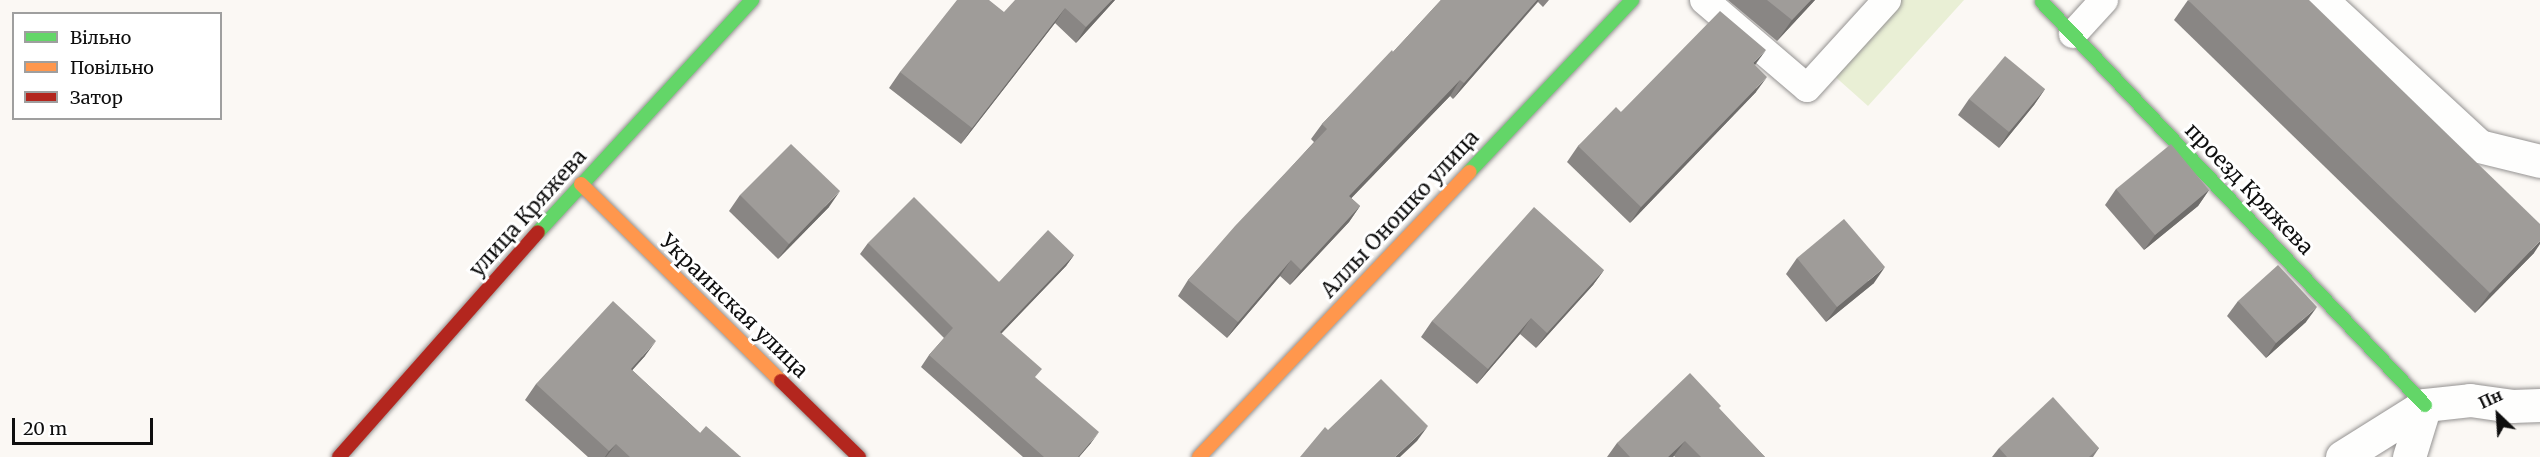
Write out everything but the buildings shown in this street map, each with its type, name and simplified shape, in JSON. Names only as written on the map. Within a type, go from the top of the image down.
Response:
[{"type":"street","name":"улица Кряжева","points":[[339,457],[581,184],[752,0]]},
{"type":"street","name":"Аллы Оношко улица","points":[[1199,457],[1632,0]]},
{"type":"street","points":[[2321,0],[2479,146],[2540,161]]},
{"type":"street","name":"проезд Кряжева","points":[[2042,2],[2425,405]]},
{"type":"street","name":"Украинская улица","points":[[581,184],[859,457]]},
{"type":"street","points":[[2342,457],[2425,405],[2470,400],[2512,406],[2540,405]]},
{"type":"street","points":[[2409,457],[2425,405]]},
{"type":"lane","points":[[1704,0],[1807,88],[1887,0]]},
{"type":"lane","points":[[2073,34],[2104,0]]},
{"type":"green space","points":[[1896,0],[1964,0],[1868,106],[1831,73]]},
{"type":"traffic: fast","points":[[538,232],[752,0]]},
{"type":"traffic: fast","points":[[1469,172],[1632,0]]},
{"type":"traffic: fast","points":[[2042,2],[2425,405]]},
{"type":"traffic: slow","points":[[1199,457],[1469,172]]},
{"type":"traffic: slow","points":[[581,184],[781,381]]},
{"type":"traffic: jam","points":[[339,457],[538,232]]},
{"type":"traffic: jam","points":[[781,381],[859,457]]}]
